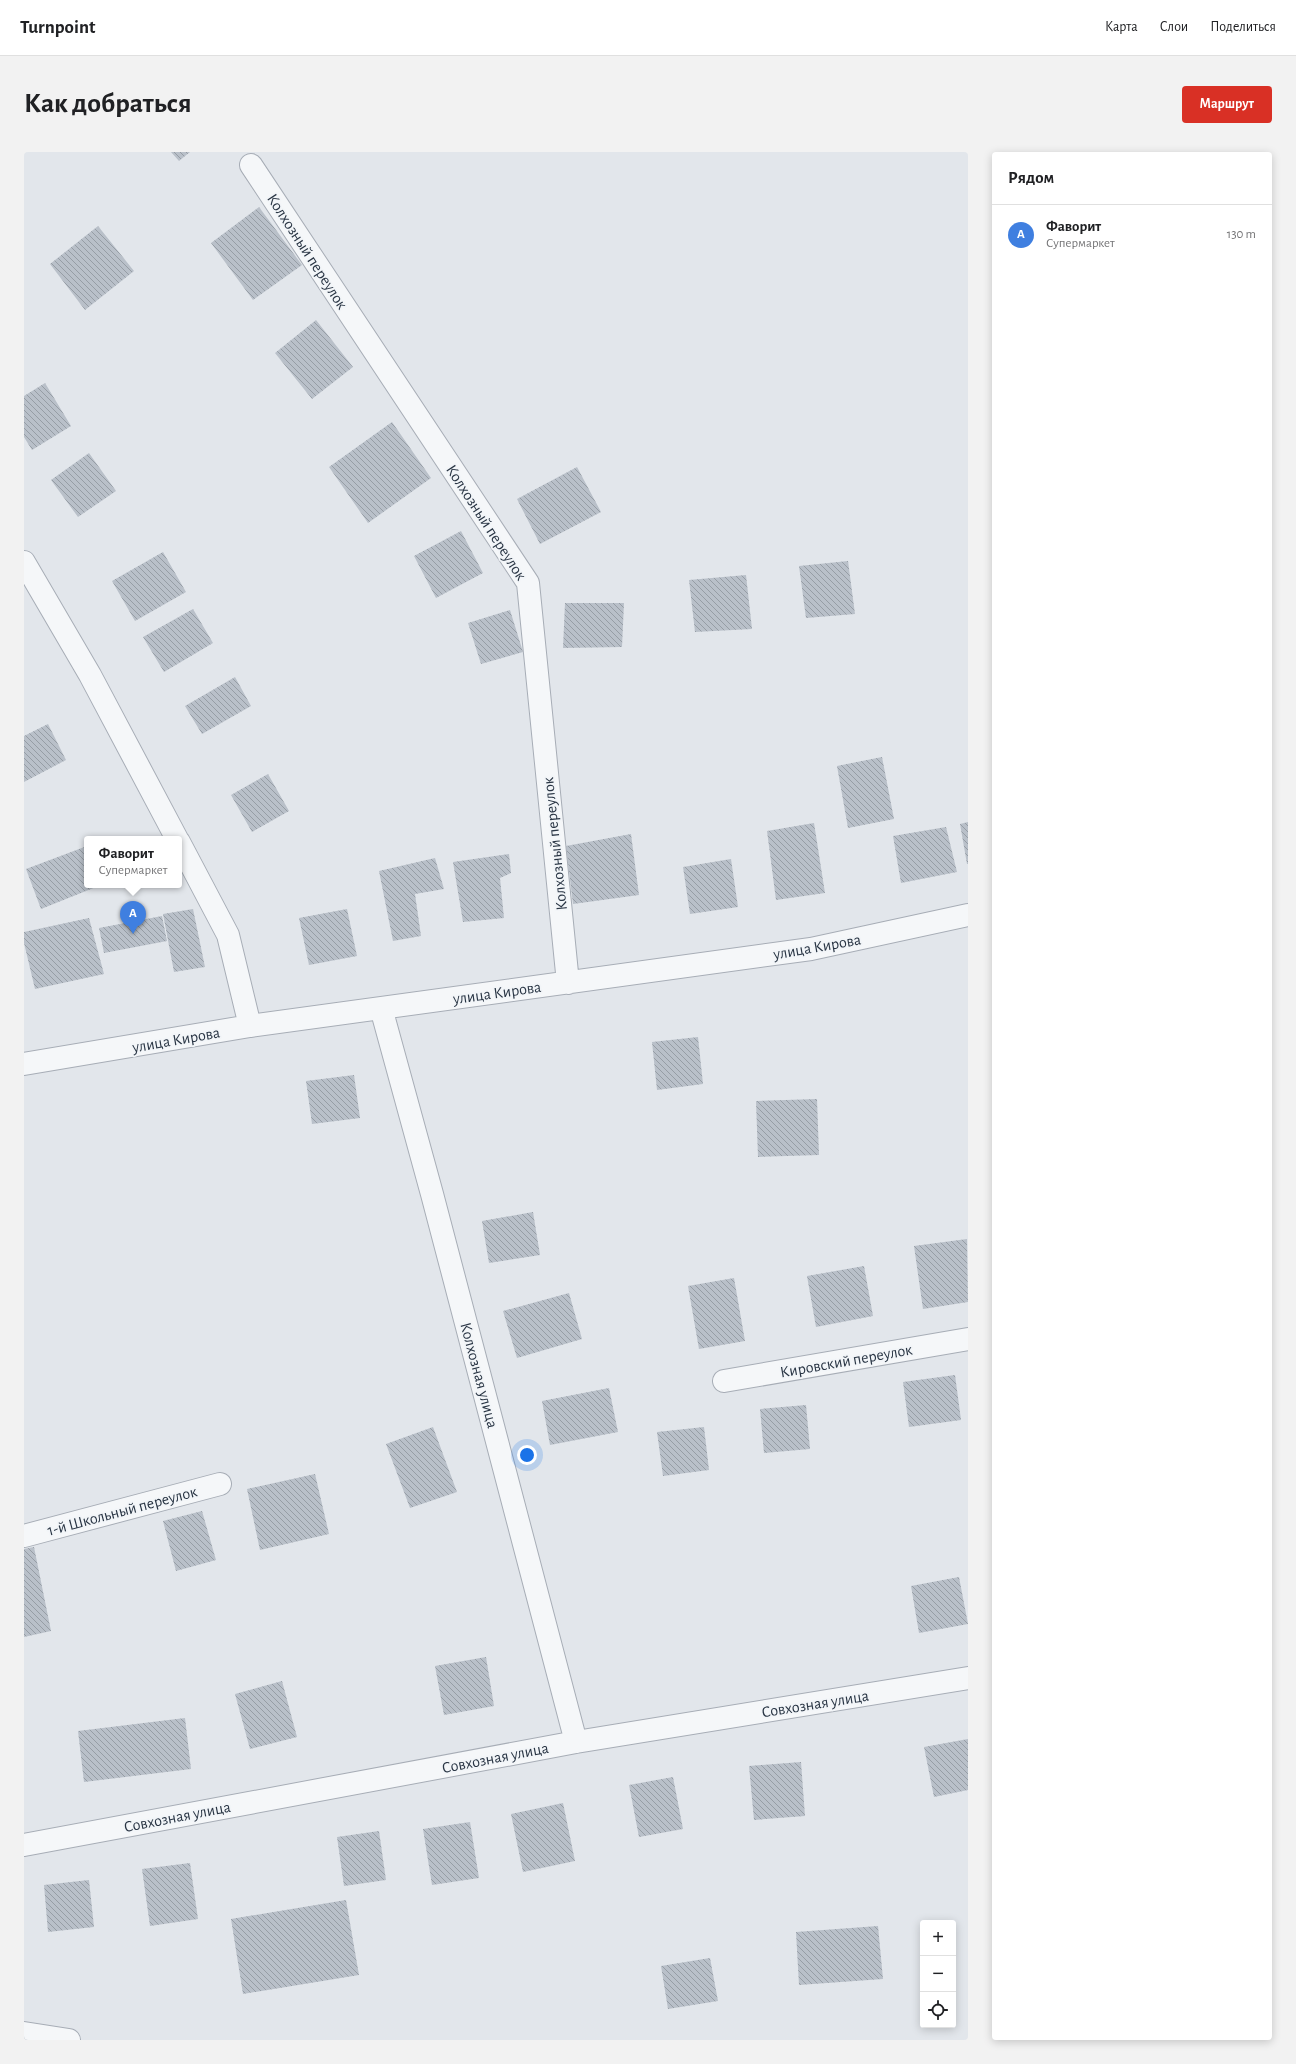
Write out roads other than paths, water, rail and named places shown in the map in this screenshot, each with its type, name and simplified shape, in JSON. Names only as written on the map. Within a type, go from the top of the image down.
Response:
[{"type":"street","name":"Колхозный переулок","points":[[251,165],[528,583],[568,983]]},
{"type":"street","points":[[24,562],[90,675],[176,836]]},
{"type":"street","points":[[182,848],[228,935],[250,1026]]},
{"type":"street","name":"улица Кирова","points":[[24,1064],[250,1026],[811,949],[968,915]]},
{"type":"street","name":"Колхозная улица","points":[[381,1008],[432,1194],[576,1742]]},
{"type":"street","name":"Кировский переулок","points":[[724,1381],[968,1339]]},
{"type":"street","name":"1-й Школьный переулок","points":[[24,1536],[220,1484]]},
{"type":"street","name":"Совхозная улица","points":[[24,1845],[576,1742],[968,1678]]},
{"type":"street","points":[[24,2033],[69,2040]]},
{"type":"place","name":"Фаворит","points":[[133,934]]}]
